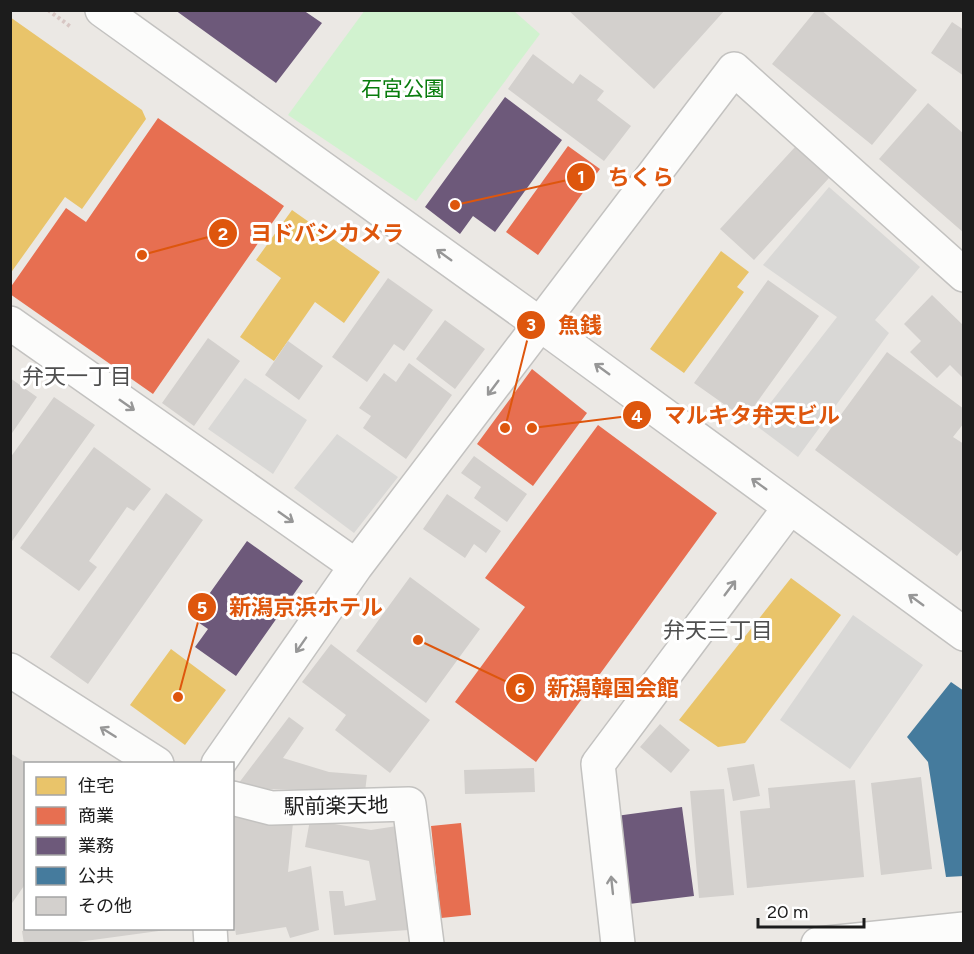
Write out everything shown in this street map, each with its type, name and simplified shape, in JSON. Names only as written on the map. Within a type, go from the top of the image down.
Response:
[{"type":"street","points":[[102,10],[541,325],[963,634]]},
{"type":"street","points":[[220,762],[356,566],[734,69],[963,275]]},
{"type":"street","points":[[10,323],[356,566]]},
{"type":"street","points":[[618,944],[598,764],[790,507]]},
{"type":"street","points":[[10,670],[154,762]]},
{"type":"street","name":"駅前楽天地","points":[[234,799],[271,808],[409,804],[427,944]]},
{"type":"street","points":[[818,944],[963,929]]},
{"type":"shaded area","points":[[829,187],[920,267],[875,320],[889,333],[798,457],[754,424],[837,317],[763,265]]},
{"type":"shaded area","points":[[245,378],[307,420],[273,474],[208,429]]},
{"type":"shaded area","points":[[337,434],[398,477],[354,533],[294,488]]},
{"type":"shaded area","points":[[853,615],[923,665],[850,769],[780,720]]},
{"type":"green space","name":"石宮公園","points":[[365,10],[514,11],[540,34],[416,201],[288,115]]},
{"type":"building: 住宅","points":[[10,17],[142,110],[146,119],[82,209],[65,197],[10,274]]},
{"type":"building: 住宅","points":[[292,210],[380,272],[344,323],[315,302],[274,361],[240,337],[281,278],[256,260]]},
{"type":"building: 住宅","points":[[721,251],[749,272],[737,287],[744,292],[684,373],[650,349]]},
{"type":"building: 住宅","points":[[791,578],[841,615],[745,743],[718,747],[679,720]]},
{"type":"building: 住宅","points":[[171,649],[226,690],[185,745],[130,705]]},
{"type":"building: 商業","points":[[158,118],[284,206],[153,394],[10,294],[10,288],[66,208],[86,222]]},
{"type":"building: 商業","points":[[568,146],[600,169],[538,255],[506,232]]},
{"type":"building: 商業","points":[[532,369],[587,413],[533,486],[477,444]]},
{"type":"building: 商業","points":[[598,425],[717,513],[536,762],[455,702],[525,607],[485,578]]},
{"type":"building: 商業","points":[[461,823],[471,915],[441,918],[431,826]]},
{"type":"building: 業務","points":[[175,10],[303,10],[322,23],[276,83]]},
{"type":"building: 業務","points":[[505,97],[562,140],[495,232],[473,216],[460,234],[425,207]]},
{"type":"building: 業務","points":[[247,541],[303,581],[236,676],[195,647],[208,629],[192,618]]},
{"type":"building: 業務","points":[[682,807],[694,896],[629,904],[616,816]]},
{"type":"building: 公共","points":[[951,682],[964,691],[964,876],[946,877],[928,762],[907,737]]},
{"type":"building: その他","points":[[568,10],[725,10],[654,89]]},
{"type":"building: その他","points":[[816,10],[821,10],[917,90],[872,145],[772,64]]},
{"type":"building: その他","points":[[952,22],[964,30],[964,76],[931,53]]},
{"type":"building: その他","points":[[533,54],[573,84],[580,74],[604,91],[597,100],[631,126],[604,161],[508,89]]},
{"type":"building: その他","points":[[928,103],[964,134],[964,233],[879,159]]},
{"type":"building: その他","points":[[795,147],[829,178],[754,260],[720,229]]},
{"type":"building: その他","points":[[388,278],[433,310],[404,351],[394,344],[367,382],[332,357]]},
{"type":"building: その他","points":[[768,280],[819,316],[745,419],[694,383]]},
{"type":"building: その他","points":[[932,295],[964,326],[964,379],[950,365],[937,378],[910,352],[921,341],[904,324]]},
{"type":"building: その他","points":[[445,320],[485,349],[455,389],[416,359]]},
{"type":"building: その他","points":[[208,338],[240,361],[194,426],[162,403]]},
{"type":"building: その他","points":[[288,341],[323,366],[299,400],[265,375]]},
{"type":"building: その他","points":[[887,352],[964,409],[964,423],[953,437],[964,444],[964,547],[957,556],[815,450]]},
{"type":"building: その他","points":[[409,363],[452,395],[406,459],[363,428],[371,416],[359,408],[384,373],[396,382]]},
{"type":"building: その他","points":[[10,378],[37,397],[10,436]]},
{"type":"building: その他","points":[[54,397],[95,425],[10,544],[10,458]]},
{"type":"building: その他","points":[[94,447],[151,489],[134,511],[127,507],[89,561],[97,567],[79,591],[20,548]]},
{"type":"building: その他","points":[[474,456],[527,494],[507,522],[474,498],[481,487],[461,473]]},
{"type":"building: その他","points":[[166,493],[203,520],[88,684],[50,657]]},
{"type":"building: その他","points":[[447,494],[501,531],[486,553],[474,544],[465,558],[423,529]]},
{"type":"building: その他","points":[[410,577],[480,629],[426,703],[356,651]]},
{"type":"building: その他","points":[[331,644],[430,720],[390,773],[335,730],[346,715],[302,682]]},
{"type":"building: その他","points":[[289,717],[304,728],[283,758],[329,772],[367,775],[365,792],[235,788]]},
{"type":"building: その他","points":[[660,724],[690,750],[671,773],[640,747]]},
{"type":"building: その他","points":[[10,753],[24,762],[24,886],[10,906]]},
{"type":"building: その他","points":[[754,764],[760,796],[733,801],[727,768]]},
{"type":"building: その他","points":[[534,768],[535,792],[465,794],[464,770]]},
{"type":"building: その他","points":[[921,777],[932,869],[881,875],[871,783]]},
{"type":"building: その他","points":[[855,780],[864,877],[747,888],[740,811],[770,808],[768,788]]},
{"type":"building: その他","points":[[724,789],[734,895],[699,898],[690,791]]},
{"type":"building: その他","points":[[234,816],[293,823],[288,872],[311,866],[319,930],[290,938],[286,927],[236,935]]},
{"type":"building: その他","points":[[310,820],[371,830],[397,826],[409,930],[334,935],[329,891],[343,891],[345,906],[376,900],[369,861],[305,847]]},
{"type":"building: その他","points":[[166,930],[63,944],[24,944],[22,931]]},
{"type":"place","name":"ちくら","points":[[455,205]]},
{"type":"place","name":"ヨドバシカメラ","points":[[142,255]]},
{"type":"place","name":"魚銭","points":[[505,428]]},
{"type":"place","name":"マルキタ弁天ビル","points":[[532,428]]},
{"type":"place","name":"新潟韓国会館","points":[[418,640]]},
{"type":"place","name":"新潟京浜ホテル","points":[[178,697]]},
{"type":"district","name":"弁天一丁目","points":[[77,376]]},
{"type":"district","name":"弁天三丁目","points":[[718,630]]}]
